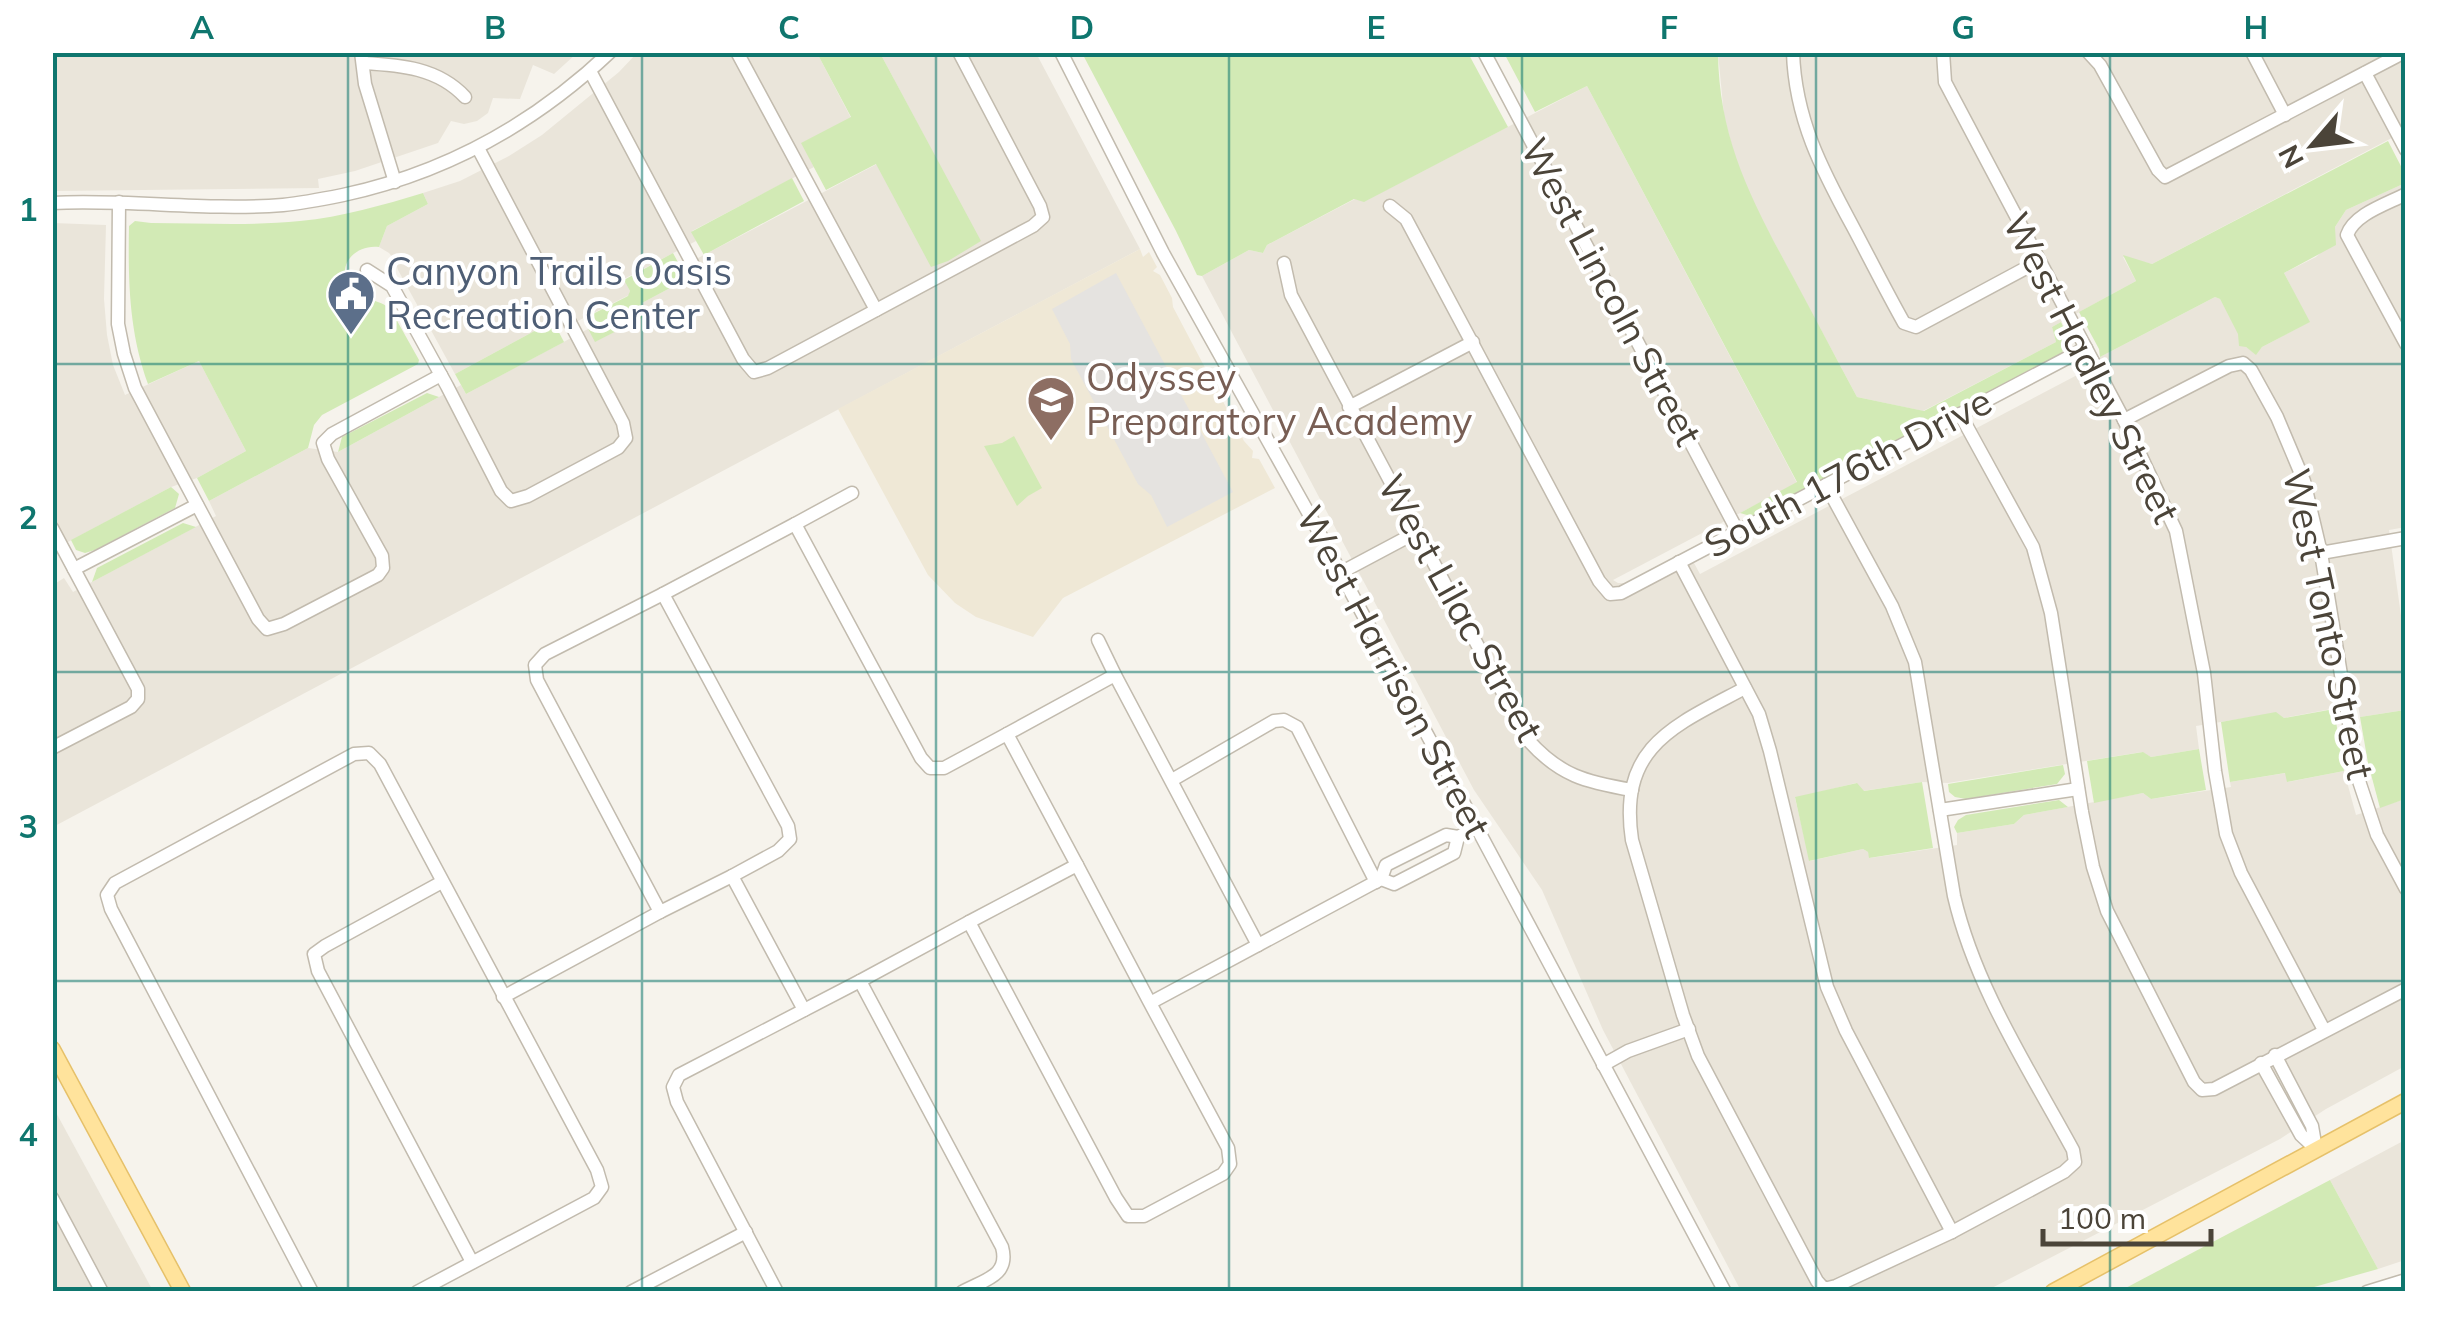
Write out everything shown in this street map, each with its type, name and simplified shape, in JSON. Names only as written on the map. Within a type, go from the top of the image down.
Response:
[{"type":"main road","points":[[52,1049],[183,1292]]},
{"type":"main road","points":[[2053,1292],[2406,1101]]},
{"type":"street","points":[[52,203],[284,205],[395,182],[504,135],[567,92],[610,52]]},
{"type":"street","points":[[738,52],[876,310]]},
{"type":"street","points":[[590,71],[743,360],[754,372],[768,368],[1044,218],[959,52]]},
{"type":"street","name":"West Harrison Street","points":[[1060,52],[1163,253],[1340,573],[1725,1292]]},
{"type":"street","name":"West Lincoln Street","points":[[1484,52],[1738,532]]},
{"type":"street","points":[[1793,52],[1800,107],[1810,142],[1904,322],[1916,327],[2039,262]]},
{"type":"street","name":"West Hadley Street","points":[[1943,52],[1945,82],[2124,420],[2176,531],[2204,673],[2226,834],[2241,873],[2324,1030]]},
{"type":"street","points":[[2088,52],[2100,65],[2165,177],[2399,52]]},
{"type":"street","points":[[2252,52],[2286,115]]},
{"type":"street","points":[[395,182],[365,84],[362,58],[436,75],[465,97]]},
{"type":"street","points":[[2365,73],[2406,150]]},
{"type":"street","points":[[367,270],[392,286],[502,491],[511,501],[528,496],[618,448],[626,438],[623,423],[478,148]]},
{"type":"street","points":[[2406,194],[2359,219],[2348,235],[2406,344]]},
{"type":"street","points":[[118,202],[118,324],[124,354],[136,388],[196,505],[267,629],[378,575],[383,568],[382,556],[328,459],[324,444],[332,434],[441,375]]},
{"type":"street","points":[[1349,407],[1473,342],[1406,219],[1390,206]]},
{"type":"street","name":"West Lilac Street","points":[[1284,263],[1291,295],[1528,740],[1545,759],[1568,774],[1632,790]]},
{"type":"street","name":"South 176th Drive","points":[[1473,342],[1610,594],[1622,593],[2086,348]]},
{"type":"street","name":"West Tonto Street","points":[[2124,420],[2229,366],[2244,363],[2251,370],[2304,480],[2321,553],[2358,778],[2376,835],[2406,889]]},
{"type":"street","points":[[1960,414],[2032,547],[2051,613],[2078,789],[2093,867],[2107,911],[2194,1082],[2202,1090],[2214,1089],[2406,989]]},
{"type":"street","points":[[1745,688],[1668,730],[1645,756],[1634,781],[1629,819],[1698,1056],[1824,1289],[1952,1232],[2064,1172],[2075,1162],[2073,1150],[1975,964],[1961,926],[1915,662],[1892,606],[1826,485]]},
{"type":"street","points":[[660,912],[537,680],[534,666],[544,654],[852,492]]},
{"type":"street","points":[[74,570],[196,505]]},
{"type":"street","points":[[795,524],[921,758],[930,768],[944,768],[1115,675]]},
{"type":"street","points":[[52,528],[138,690],[138,699],[131,707],[52,748]]},
{"type":"street","points":[[1340,573],[1417,532]]},
{"type":"street","points":[[2321,553],[2406,538]]},
{"type":"street","points":[[1679,562],[1759,714],[1827,987],[1846,1031],[1952,1232]]},
{"type":"street","points":[[503,997],[778,851],[790,839],[788,826],[663,594]]},
{"type":"street","points":[[1098,640],[1258,945]]},
{"type":"street","points":[[1172,780],[1274,720],[1284,720],[1297,727],[1378,880],[1394,884],[1454,853],[1458,837]]},
{"type":"street","points":[[969,922],[1128,1216],[1144,1216],[1223,1174],[1230,1164],[1228,1148],[1007,734]]},
{"type":"street","points":[[312,1292],[106,896],[115,882],[354,754],[370,752],[380,764],[597,1170],[602,1187],[594,1198],[417,1292]]},
{"type":"street","points":[[1940,810],[2078,789]]},
{"type":"street","points":[[1150,1003],[1378,880],[1386,865],[1446,835],[1458,837],[1476,828]]},
{"type":"street","points":[[777,1292],[677,1102],[672,1088],[679,1075],[1076,865]]},
{"type":"street","points":[[732,876],[804,1010]]},
{"type":"street","points":[[442,882],[314,954],[318,971],[472,1262]]},
{"type":"street","points":[[860,982],[1002,1246],[1006,1260],[1001,1271],[962,1292]]},
{"type":"street","points":[[1604,1065],[1628,1051],[1688,1029]]},
{"type":"street","points":[[2275,1056],[2312,1126],[2316,1149]]},
{"type":"street","points":[[2262,1063],[2300,1135],[2316,1149]]},
{"type":"street","points":[[52,1198],[102,1292]]},
{"type":"street","points":[[631,1292],[746,1232]]},
{"type":"street","points":[[2367,1292],[2406,1280]]},
{"type":"shaded area","points":[[52,53],[577,53],[554,74],[533,65],[520,99],[493,98],[488,113],[477,121],[451,121],[438,143],[318,179],[319,188],[53,191]]},
{"type":"shaded area","points":[[637,53],[817,53],[851,118],[802,143],[814,167],[692,231],[696,241],[624,279],[629,295],[558,331],[553,321],[455,374],[395,260],[379,247],[387,226],[428,204],[423,193],[460,181],[542,135]]},
{"type":"shaded area","points":[[880,53],[1036,53],[1140,249],[53,827],[53,585],[64,578],[73,592],[216,516],[209,501],[308,448],[338,452],[461,385],[466,394],[588,329],[596,341],[643,317],[642,303],[687,279],[681,267],[877,164],[932,266],[980,241]]},
{"type":"shaded area","points":[[1718,53],[2405,53],[2405,131],[2152,264],[2123,257],[2136,281],[2052,327],[2056,342],[1923,411],[1857,397],[1753,203],[1736,162],[1724,116]]},
{"type":"shaded area","points":[[1587,86],[1797,483],[1613,580],[1618,583],[1630,583],[1688,552],[1700,574],[2081,373],[2100,357],[2215,297],[2220,299],[2246,347],[2256,354],[2309,322],[2284,273],[2316,257],[2334,240],[2335,227],[2346,210],[2405,183],[2406,527],[2389,530],[2405,644],[2405,710],[2360,717],[2358,704],[2284,718],[2276,713],[2196,726],[2199,749],[2151,757],[2142,752],[1948,783],[1922,782],[1863,791],[1856,783],[1795,798],[1810,861],[1863,849],[1870,858],[1957,845],[1957,833],[2014,824],[2024,815],[2143,793],[2151,799],[2231,787],[2230,782],[2286,773],[2288,782],[2344,771],[2356,815],[2405,799],[2405,1066],[2280,1139],[1986,1291],[1741,1291],[1603,1030],[1542,890],[1474,790],[1202,276],[1249,250],[1263,253],[1267,245],[1355,199],[1365,201]]},
{"type":"shaded area","points":[[53,223],[106,225],[107,335],[125,395],[199,361],[246,451],[53,550]]},
{"type":"shaded area","name":"Odyssey Preparatory Academy","points":[[1140,249],[1143,257],[1149,252],[1157,267],[1153,271],[1160,275],[1202,362],[1253,451],[1252,458],[1259,459],[1275,488],[1063,598],[1033,637],[976,617],[955,603],[928,575],[838,409]]},
{"type":"shaded area","points":[[1116,273],[1233,492],[1167,527],[1151,495],[1138,484],[1071,359],[1070,344],[1052,309]]},
{"type":"shaded area","points":[[53,1107],[153,1291],[53,1291]]},
{"type":"shaded area","points":[[2405,1140],[2405,1260],[2378,1269],[2330,1180]]},
{"type":"green space","points":[[817,53],[880,53],[981,241],[931,267],[876,164],[826,190],[801,143],[851,117]]},
{"type":"green space","points":[[1082,53],[1468,53],[1508,127],[1364,202],[1354,199],[1267,245],[1263,253],[1249,250],[1202,276],[1197,275]]},
{"type":"green space","points":[[1504,53],[1718,53],[1724,114],[1740,169],[1857,397],[1924,411],[2056,342],[2052,327],[2061,322],[2068,337],[2062,353],[1754,517],[1740,513],[1797,482],[1587,86],[1535,112]]},
{"type":"green space","points":[[2388,141],[2405,174],[2403,184],[2346,210],[2335,227],[2336,245],[2284,273],[2310,322],[2262,347],[2256,355],[2239,346],[2238,334],[2220,299],[2215,297],[2100,357],[2079,312],[2136,281],[2123,255],[2152,264]]},
{"type":"green space","points":[[792,178],[804,201],[704,255],[691,232]]},
{"type":"green space","points":[[423,193],[428,204],[387,226],[379,247],[356,253],[345,271],[354,292],[391,310],[418,364],[322,415],[314,425],[308,448],[209,501],[197,478],[246,451],[199,361],[148,384],[131,306],[129,226],[135,221],[300,221],[347,214]]},
{"type":"green space","points":[[673,253],[687,279],[642,303],[644,317],[595,342],[583,319],[628,296],[630,291],[624,280]]},
{"type":"green space","points":[[553,321],[564,342],[466,394],[455,374]]},
{"type":"green space","points":[[427,393],[439,397],[338,452],[342,437]]},
{"type":"green space","points":[[1014,436],[1042,488],[1017,506],[984,446]]},
{"type":"green space","points":[[171,487],[179,494],[175,508],[95,550],[76,550],[71,540]]},
{"type":"green space","points":[[183,523],[196,527],[92,582],[97,568]]},
{"type":"green space","points":[[2334,709],[2344,771],[2287,782],[2285,773],[2230,782],[2221,722],[2276,712],[2284,718]]},
{"type":"green space","points":[[2405,710],[2405,799],[2380,808],[2360,717]]},
{"type":"green space","points":[[2199,749],[2206,790],[2151,799],[2143,793],[2094,803],[2087,761]]},
{"type":"green space","points":[[2063,765],[2065,774],[2057,784],[1966,799],[1949,792],[1948,784]]},
{"type":"green space","points":[[1922,782],[1933,848],[1869,858],[1863,849],[1809,861],[1795,797],[1857,783],[1864,791]]},
{"type":"green space","points":[[2059,800],[2068,807],[2024,815],[2014,824],[1957,833],[1954,827],[1966,815]]},
{"type":"green space","points":[[2330,1180],[2378,1269],[2300,1291],[2120,1291]]},
{"type":"place","name":"Canyon Trails Oasis Recreation Center","points":[[351,336]]},
{"type":"place","name":"Odyssey Preparatory Academy","points":[[1051,442]]}]
